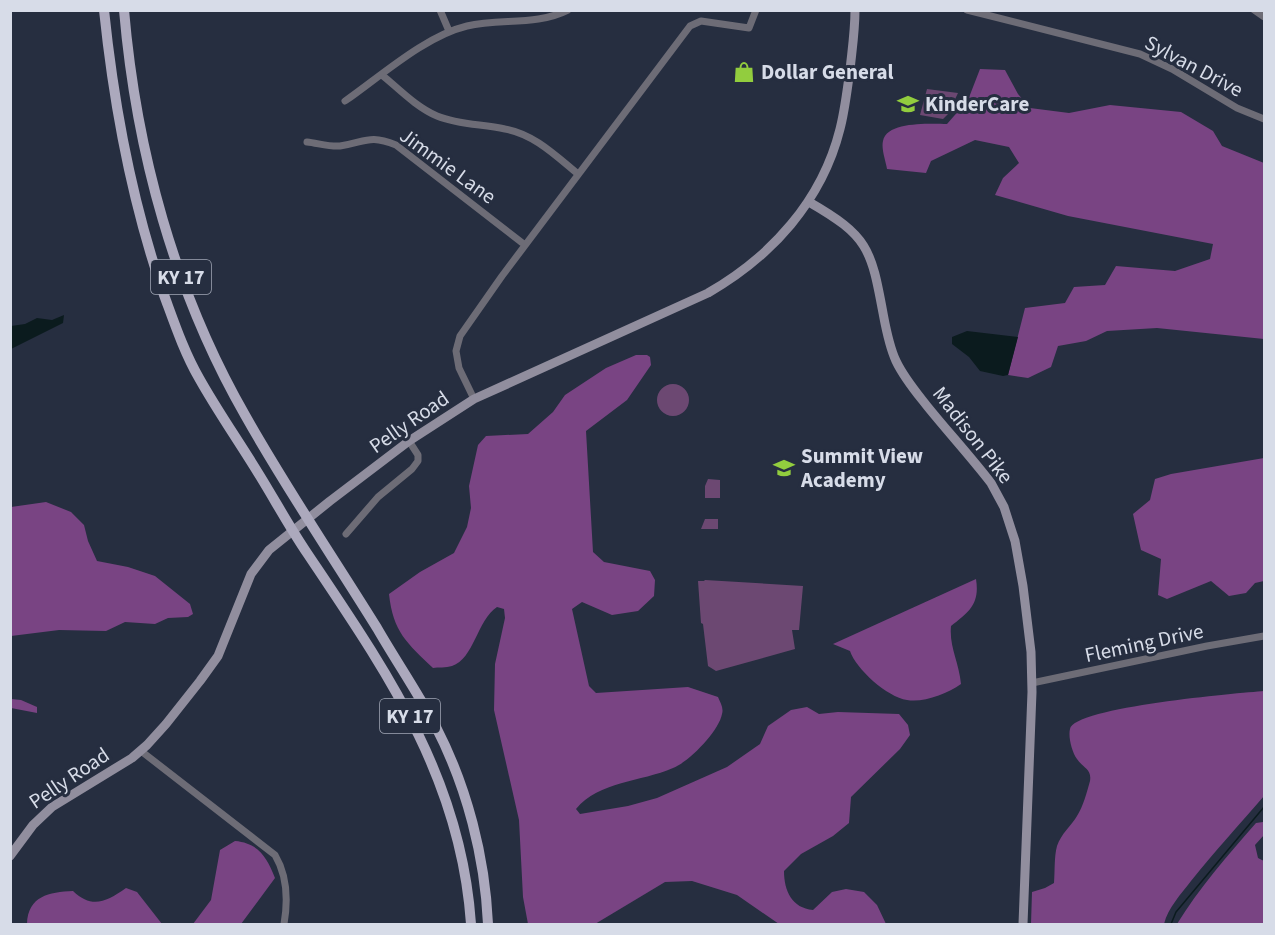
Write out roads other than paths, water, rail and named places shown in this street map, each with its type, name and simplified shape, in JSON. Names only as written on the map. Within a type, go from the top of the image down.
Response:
[{"type":"main road","name":"KY 17","points":[[104,10],[113,93],[122,143],[151,256],[172,318],[197,376],[293,532],[393,685],[434,765],[447,802],[462,859],[471,924]]},
{"type":"main road","name":"KY 17","points":[[124,10],[139,122],[179,273],[199,324],[245,415],[436,729],[456,774],[472,822],[482,871],[488,924]]},
{"type":"street","points":[[440,10],[448,32]]},
{"type":"street","points":[[345,101],[417,50],[448,32],[480,23],[535,21],[547,14],[568,10]]},
{"type":"street","name":"Pelly Road","points":[[10,856],[33,825],[52,807],[141,751],[187,699],[218,656],[251,574],[269,550],[409,441],[474,399],[459,368],[456,351],[460,336],[473,315],[690,26],[701,21],[749,28],[756,10]]},
{"type":"street","points":[[474,399],[665,314],[722,285],[770,248],[809,202],[833,154],[840,130],[854,38],[855,10]]},
{"type":"street","name":"Sylvan Drive","points":[[967,10],[987,13],[1140,54],[1172,69],[1237,108],[1264,119]]},
{"type":"street","points":[[1254,10],[1264,17]]},
{"type":"street","points":[[382,75],[428,111],[456,122],[519,133],[542,145],[578,174]]},
{"type":"street","name":"Jimmie Lane","points":[[307,142],[338,146],[369,138],[396,145],[525,244]]},
{"type":"street","name":"Madison Pike","points":[[809,202],[854,232],[868,251],[874,264],[887,333],[896,362],[908,382],[999,495],[1012,532],[1030,630],[1032,683],[1023,924]]},
{"type":"street","points":[[346,534],[378,497],[412,469],[418,461],[418,455],[409,441]]},
{"type":"street","name":"Fleming Drive","points":[[1032,683],[1264,636]]},
{"type":"street","points":[[141,751],[275,855],[283,872],[287,899],[284,924]]},
{"type":"waterway","points":[[1171,924],[1176,912],[1264,807]]},
{"type":"place","name":"Dollar General","points":[[744,72]]},
{"type":"place","name":"KinderCare","points":[[908,104]]},
{"type":"place","name":"Summit View Academy","points":[[784,468]]}]
